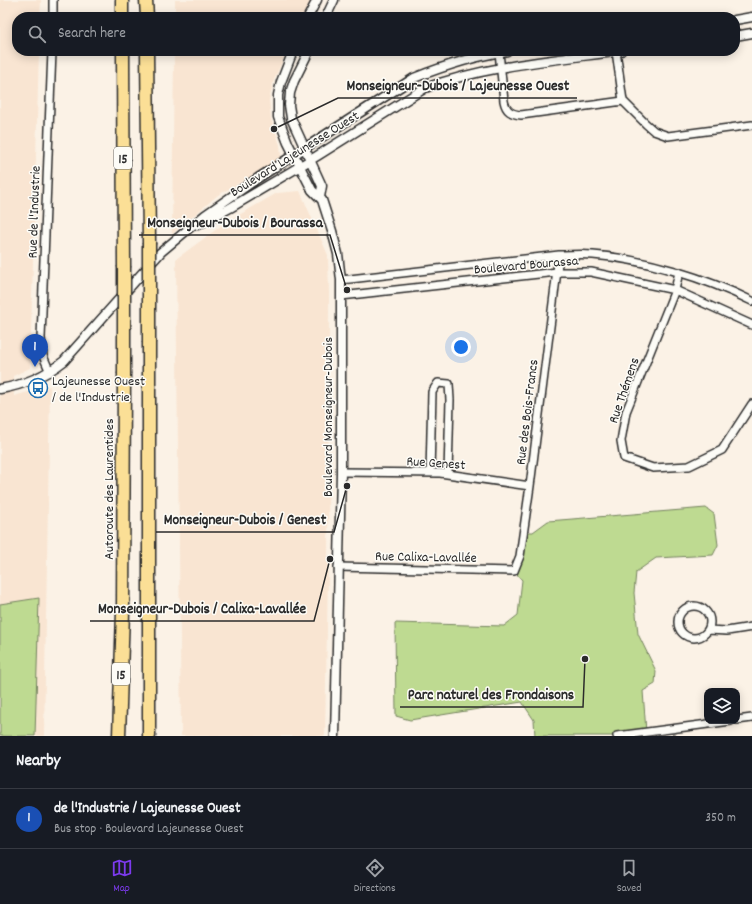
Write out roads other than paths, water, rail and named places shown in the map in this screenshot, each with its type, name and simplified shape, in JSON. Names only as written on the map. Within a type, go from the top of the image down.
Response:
[{"type":"highway","points":[[122,0],[122,12]]},
{"type":"highway","points":[[146,0],[147,12]]},
{"type":"highway","name":"Autoroute des Laurentides","points":[[119,736],[122,619],[124,374],[122,56]]},
{"type":"highway","name":"15","points":[[147,56],[150,343],[149,736]]},
{"type":"street","points":[[53,0],[53,12]]},
{"type":"street","points":[[311,12],[317,0]]},
{"type":"street","points":[[328,12],[334,0]]},
{"type":"street","points":[[740,19],[752,18]]},
{"type":"street","points":[[740,35],[752,33]]},
{"type":"street","name":"Rue de l'Industrie","points":[[50,372],[43,356],[41,338],[52,56]]},
{"type":"street","name":"Boulevard Monseigneur-Dubois","points":[[291,56],[281,82],[278,95],[278,117],[294,156],[312,190],[320,198],[332,231],[338,254],[341,280],[341,472],[335,736]]},
{"type":"street","name":"Boulevard Monseigneur-Dubois","points":[[306,56],[294,81],[290,93],[289,105],[291,118],[322,186],[320,198]]},
{"type":"street","name":"Boulevard Lajeunesse Ouest","points":[[0,389],[25,383],[50,372],[71,354],[161,252],[205,215],[225,201],[414,78],[433,70],[487,56]]},
{"type":"street","points":[[502,56],[500,67],[505,108],[515,114],[623,101]]},
{"type":"street","name":"Boulevard Lajeunesse Ouest","points":[[188,230],[230,208],[425,88],[500,67],[581,56]]},
{"type":"street","points":[[618,56],[623,101],[654,131],[668,136],[752,125]]},
{"type":"street","name":"Boulevard Bourassa","points":[[341,280],[559,256],[592,255],[624,259],[680,272],[752,301]]},
{"type":"street","name":"Rue des Bois-Francs","points":[[514,571],[520,556],[530,486],[559,256]]},
{"type":"street","name":"Boulevard Bourassa","points":[[341,296],[557,272],[591,272],[675,290],[752,325]]},
{"type":"street","name":"Rue Thémens","points":[[680,272],[675,290],[626,412],[621,441],[624,458],[653,468],[689,466],[722,450],[752,404]]},
{"type":"street","points":[[430,472],[432,392],[438,383],[448,384],[450,400],[448,473]]},
{"type":"street","name":"Rue Genest","points":[[341,472],[448,473],[530,486]]},
{"type":"street","name":"Rue Calixa-Lavallée","points":[[338,567],[514,571]]},
{"type":"street","points":[[708,630],[710,620],[706,611],[702,608],[692,606],[683,610],[680,614],[678,625],[680,630],[689,637],[700,637],[708,630],[727,631],[752,627]]},
{"type":"street","points":[[740,720],[752,718]]},
{"type":"street","points":[[617,736],[708,724]]},
{"type":"place","name":"Monseigneur-Dubois / Lajeunesse Ouest","points":[[274,129]]},
{"type":"place","name":"Monseigneur-Dubois / Bourassa","points":[[347,290]]},
{"type":"place","name":"de l'Industrie / Lajeunesse Ouest","points":[[35,367]]},
{"type":"place","name":"Lajeunesse Ouest / de l'Industrie","points":[[38,388]]},
{"type":"place","name":"Monseigneur-Dubois / Genest","points":[[347,486]]},
{"type":"place","name":"Monseigneur-Dubois / Calixa-Lavallée","points":[[330,559]]},
{"type":"place","name":"Parc naturel des Frondaisons","points":[[585,659]]}]
